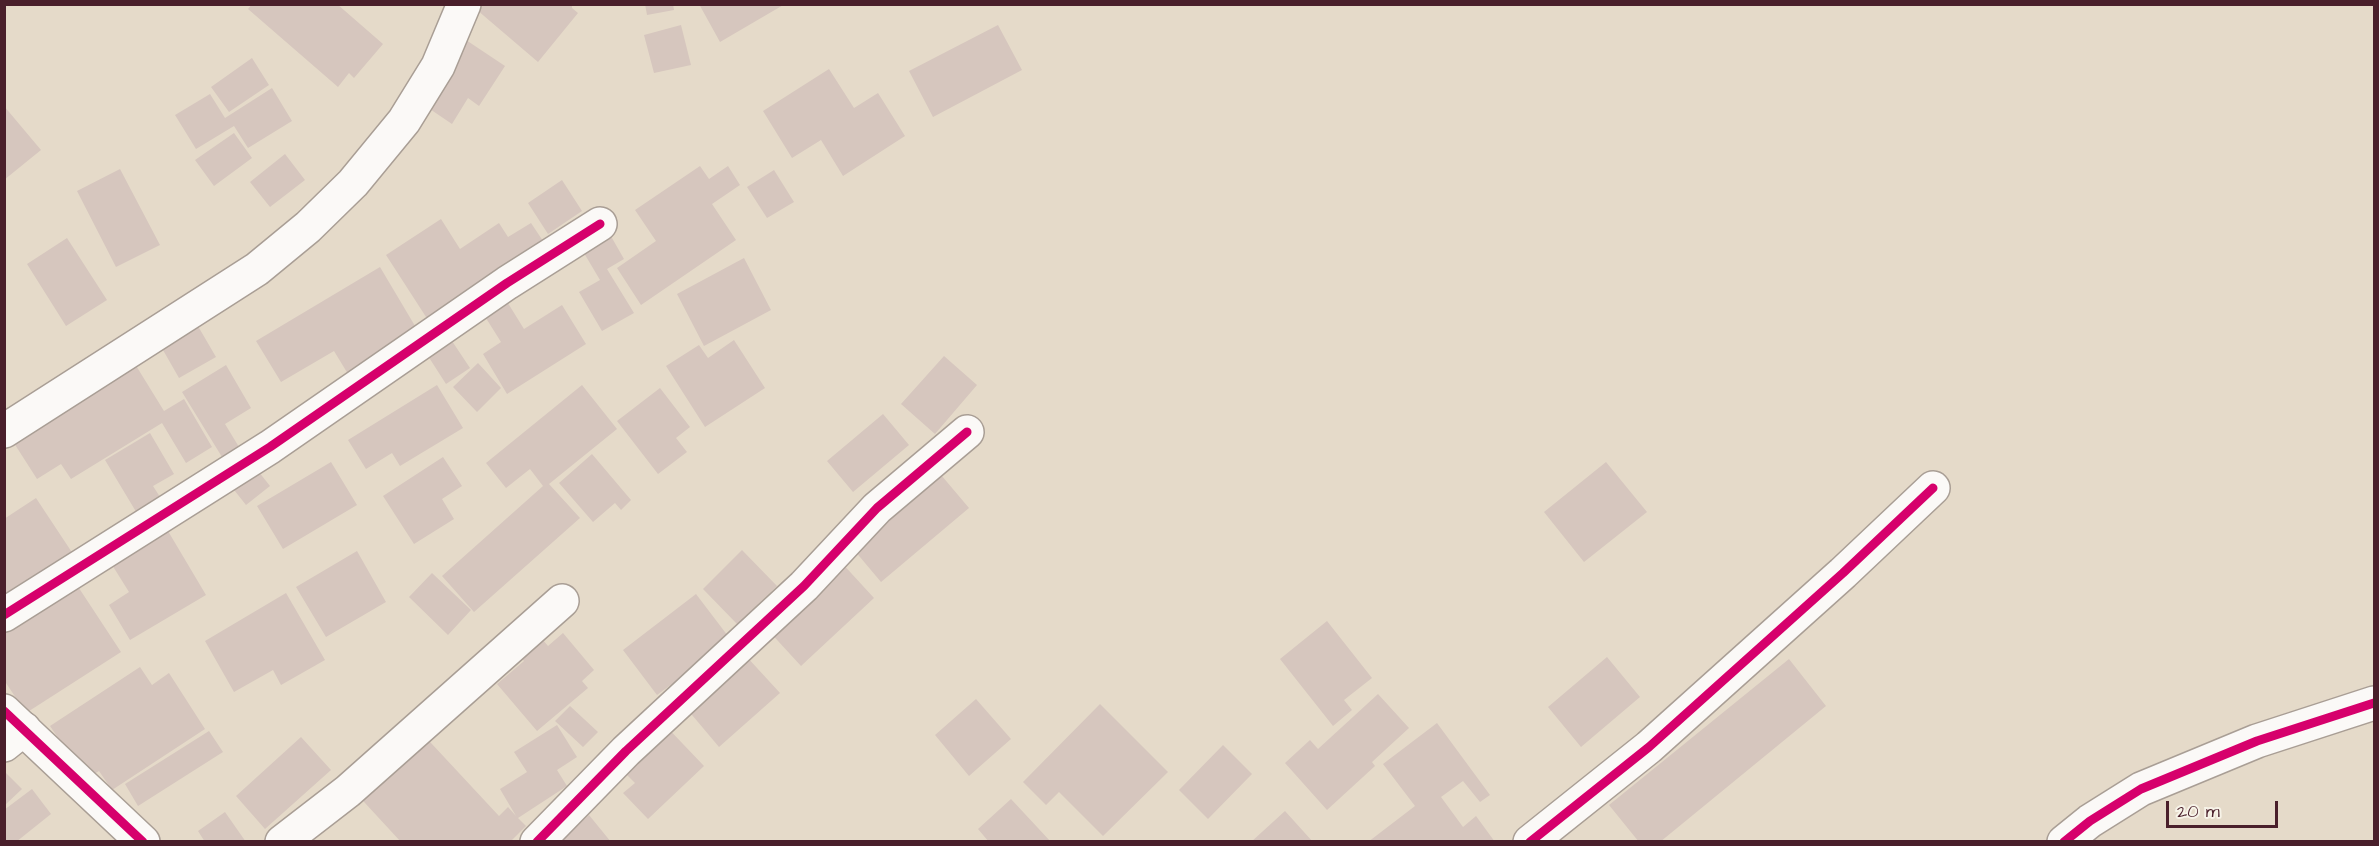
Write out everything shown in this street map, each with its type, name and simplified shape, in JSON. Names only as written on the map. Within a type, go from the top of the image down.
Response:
[{"type":"street","points":[[4,430],[257,269],[308,227],[353,183],[404,121],[438,66],[464,4]]},
{"type":"street","points":[[4,615],[270,447],[507,283],[600,224]]},
{"type":"street","points":[[537,842],[626,751],[804,586],[877,508],[967,432]]},
{"type":"street","points":[[1530,842],[1649,747],[1834,581],[1933,488]]},
{"type":"street","points":[[282,842],[348,791],[562,601]]},
{"type":"street","points":[[2064,842],[2090,821],[2140,789],[2257,741],[2374,703]]},
{"type":"street","points":[[11,728],[143,842]]},
{"type":"building","points":[[252,4],[337,4],[383,44],[354,78],[349,73],[338,87],[248,9]]},
{"type":"building","points":[[470,4],[572,4],[572,8],[578,13],[538,62]]},
{"type":"building","points":[[645,4],[673,4],[674,10],[647,15]]},
{"type":"building","points":[[699,4],[785,4],[720,42]]},
{"type":"building","points":[[681,25],[691,65],[654,73],[644,35]]},
{"type":"building","points":[[998,25],[1022,70],[933,117],[909,71]]},
{"type":"building","points":[[460,36],[505,66],[479,106],[468,98],[452,124],[418,101]]},
{"type":"building","points":[[252,58],[269,85],[229,112],[211,87]]},
{"type":"building","points":[[829,69],[854,108],[878,93],[905,136],[843,176],[821,140],[792,158],[763,111]]},
{"type":"building","points":[[272,88],[292,121],[248,148],[234,126],[196,149],[175,115],[210,94],[225,118]]},
{"type":"building","points":[[4,106],[41,150],[4,180]]},
{"type":"building","points":[[234,133],[252,158],[214,186],[195,160]]},
{"type":"building","points":[[285,154],[305,180],[270,207],[250,182]]},
{"type":"building","points":[[700,166],[709,179],[728,166],[740,185],[712,204],[736,240],[641,305],[617,268],[656,241],[635,210]]},
{"type":"building","points":[[120,169],[160,245],[116,267],[77,191]]},
{"type":"building","points":[[774,170],[794,202],[767,218],[747,187]]},
{"type":"building","points":[[562,180],[582,211],[548,234],[528,203]]},
{"type":"building","points":[[441,219],[460,249],[499,223],[508,237],[531,223],[545,244],[428,320],[386,255]]},
{"type":"building","points":[[608,231],[624,259],[607,269],[634,313],[602,331],[579,292],[600,280],[581,248]]},
{"type":"building","points":[[67,238],[107,300],[66,326],[27,264]]},
{"type":"building","points":[[744,258],[771,310],[704,346],[677,294]]},
{"type":"building","points":[[380,267],[418,331],[348,374],[334,351],[281,382],[256,341]]},
{"type":"building","points":[[506,300],[524,329],[562,305],[586,344],[507,394],[483,354],[501,342],[484,315]]},
{"type":"building","points":[[195,321],[216,357],[179,378],[159,343]]},
{"type":"building","points":[[734,340],[765,388],[705,427],[666,366],[699,345],[708,358]]},
{"type":"building","points":[[452,341],[470,368],[446,384],[428,356]]},
{"type":"building","points":[[944,356],[977,385],[935,434],[901,404]]},
{"type":"building","points":[[478,363],[501,388],[477,412],[453,387]]},
{"type":"building","points":[[135,364],[164,411],[184,399],[212,447],[186,463],[162,423],[71,479],[61,464],[37,479],[12,440]]},
{"type":"building","points":[[226,365],[251,408],[225,424],[239,447],[222,457],[182,392]]},
{"type":"building","points":[[437,385],[463,428],[400,466],[392,453],[366,469],[348,440]]},
{"type":"building","points":[[582,385],[617,429],[549,484],[580,518],[474,612],[442,576],[543,486],[530,469],[506,488],[486,463]]},
{"type":"building","points":[[660,388],[690,427],[676,438],[687,452],[658,474],[617,421]]},
{"type":"building","points":[[883,414],[909,445],[853,492],[827,461]]},
{"type":"building","points":[[150,433],[174,474],[153,486],[162,500],[138,515],[105,460]]},
{"type":"building","points":[[592,454],[631,500],[621,510],[615,503],[593,522],[559,483]]},
{"type":"building","points":[[443,457],[462,486],[442,499],[454,519],[414,544],[383,496]]},
{"type":"building","points":[[251,462],[270,486],[246,505],[227,481]]},
{"type":"building","points":[[331,462],[357,505],[283,549],[257,506]]},
{"type":"building","points":[[1606,462],[1647,512],[1584,562],[1544,512]]},
{"type":"building","points":[[936,469],[969,508],[881,582],[849,544]]},
{"type":"building","points":[[36,498],[75,557],[4,604],[4,519]]},
{"type":"building","points":[[165,526],[206,595],[130,640],[109,605],[129,592],[109,560]]},
{"type":"building","points":[[742,550],[777,586],[737,624],[703,589]]},
{"type":"building","points":[[357,551],[386,602],[326,637],[296,587]]},
{"type":"building","points":[[840,561],[874,598],[801,666],[767,629]]},
{"type":"building","points":[[432,573],[471,610],[448,635],[409,597]]},
{"type":"building","points":[[73,579],[121,652],[26,713],[4,680],[4,624]]},
{"type":"building","points":[[286,593],[325,660],[281,685],[273,670],[234,692],[205,641]]},
{"type":"building","points":[[696,594],[731,640],[657,695],[623,650]]},
{"type":"building","points":[[1327,621],[1372,678],[1344,700],[1352,710],[1333,726],[1280,659]]},
{"type":"building","points":[[531,626],[548,646],[563,633],[594,670],[582,681],[588,688],[537,731],[497,684],[524,661],[510,644]]},
{"type":"building","points":[[746,656],[780,693],[719,747],[687,709]]},
{"type":"building","points":[[1607,657],[1640,697],[1581,747],[1548,707]]},
{"type":"building","points":[[1789,659],[1826,706],[1660,842],[1639,842],[1609,805]]},
{"type":"building","points":[[140,667],[152,685],[169,673],[205,729],[112,790],[99,771],[86,779],[50,726]]},
{"type":"building","points":[[1378,694],[1409,728],[1372,762],[1375,766],[1327,810],[1285,763],[1310,740],[1318,749]]},
{"type":"building","points":[[976,699],[1011,739],[969,776],[935,735]]},
{"type":"building","points":[[1100,704],[1168,772],[1103,836],[1059,792],[1046,805],[1023,782]]},
{"type":"building","points":[[570,706],[598,732],[583,747],[555,721]]},
{"type":"building","points":[[662,722],[704,766],[648,819],[623,793],[635,783],[617,765]]},
{"type":"building","points":[[1437,723],[1490,795],[1480,802],[1463,781],[1441,797],[1463,827],[1476,816],[1495,842],[1368,842],[1415,806],[1383,764]]},
{"type":"building","points":[[557,725],[577,757],[557,770],[567,786],[518,818],[526,826],[510,842],[401,842],[353,790],[418,729],[499,816],[508,807],[516,816],[500,789],[527,772],[514,752]]},
{"type":"building","points":[[209,731],[223,752],[138,806],[125,784]]},
{"type":"building","points":[[301,737],[331,770],[265,829],[236,796]]},
{"type":"building","points":[[1223,745],[1252,774],[1208,819],[1179,790]]},
{"type":"building","points":[[4,771],[22,789],[4,806]]},
{"type":"building","points":[[32,789],[51,814],[16,842],[4,842],[4,810]]},
{"type":"building","points":[[1011,799],[1051,842],[989,842],[978,829]]},
{"type":"building","points":[[1285,811],[1313,842],[1251,842]]},
{"type":"building","points":[[225,812],[246,842],[205,842],[198,831]]},
{"type":"building","points":[[589,815],[611,842],[540,842],[562,822],[570,832]]},
{"type":"cycle path","points":[[4,615],[270,447],[507,283],[600,224]]},
{"type":"cycle path","points":[[537,842],[626,751],[804,586],[877,508],[967,432]]},
{"type":"cycle path","points":[[1530,842],[1649,747],[1843,573],[1933,488]]},
{"type":"cycle path","points":[[2064,842],[2090,821],[2141,789],[2257,741],[2374,703]]},
{"type":"cycle path","points":[[4,711],[143,842]]}]
